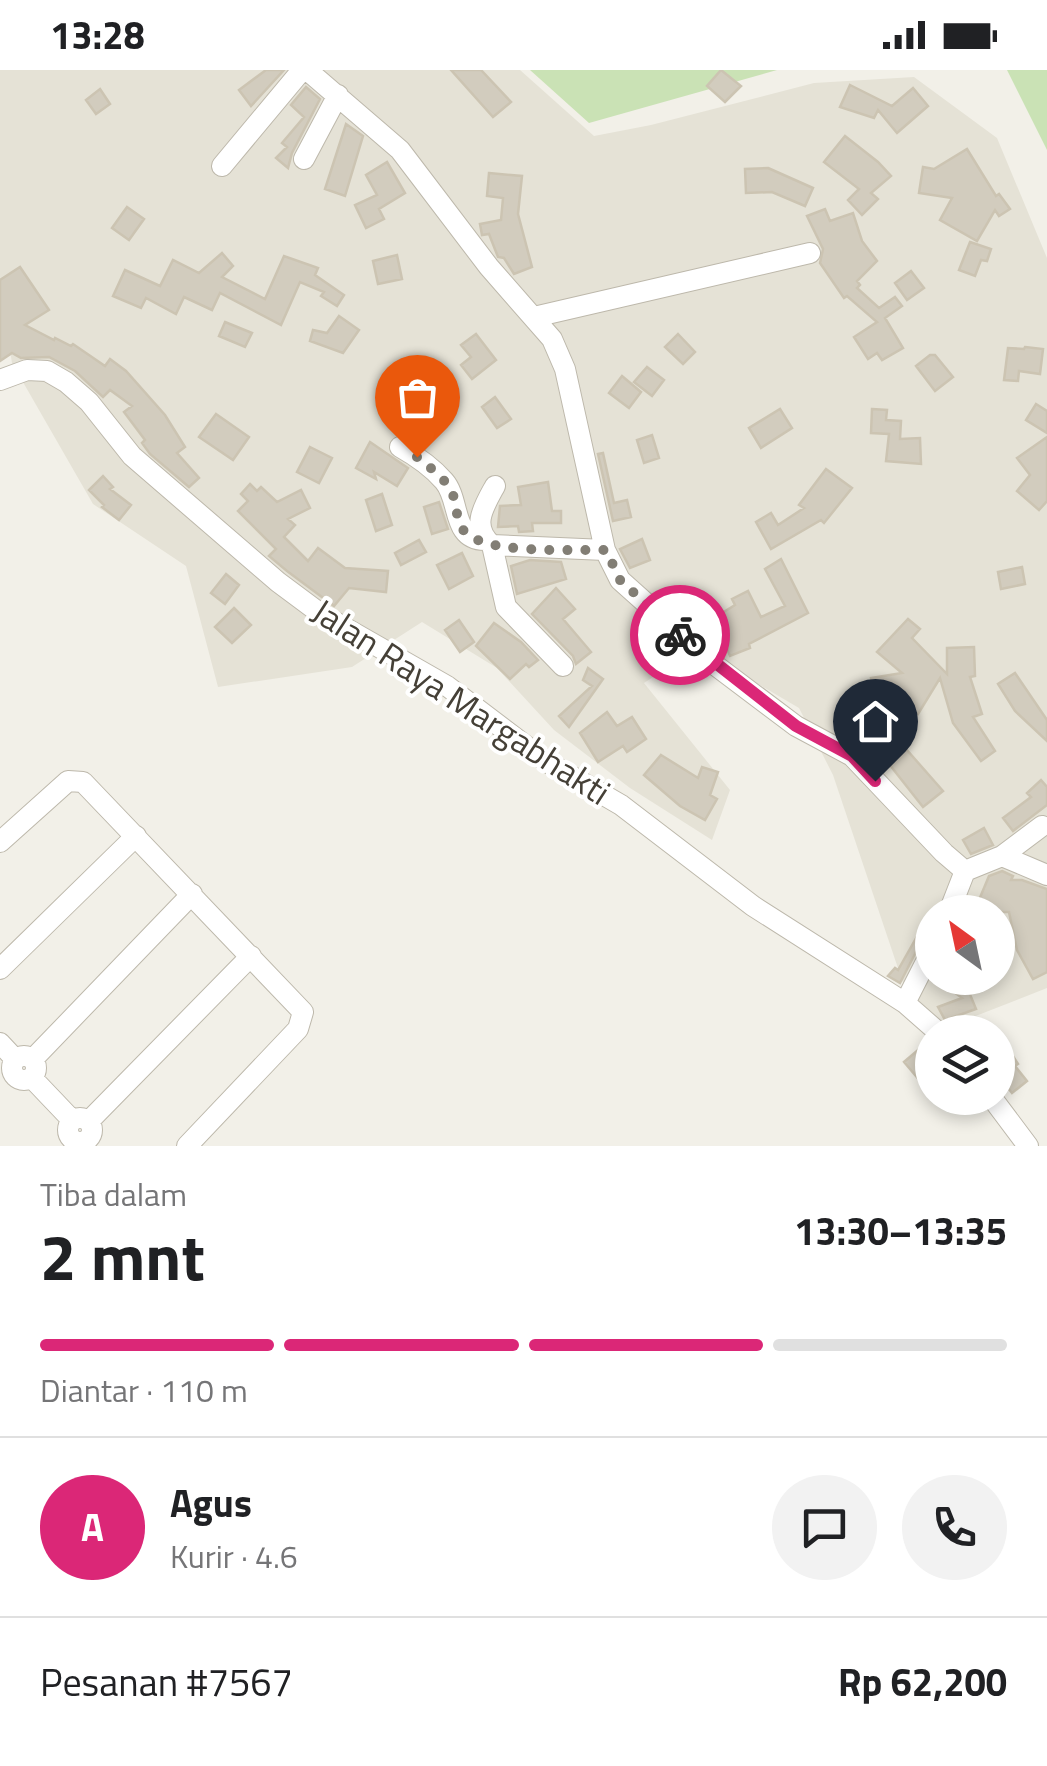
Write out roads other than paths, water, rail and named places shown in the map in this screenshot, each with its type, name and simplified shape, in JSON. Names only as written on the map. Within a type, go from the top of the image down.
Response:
[{"type":"street","points":[[222,166],[305,70],[400,150],[489,267],[552,339],[565,369],[606,550],[620,580],[690,644],[796,726],[852,756],[944,854],[966,871]]},
{"type":"street","points":[[304,158],[338,95]]},
{"type":"street","points":[[534,317],[810,253]]},
{"type":"street","name":"Jalan Raya Margabhakti","points":[[0,380],[27,370],[46,372],[66,382],[89,402],[132,456],[306,604],[446,686],[548,762],[621,805],[753,906],[919,1015]]},
{"type":"street","points":[[400,447],[445,482],[454,495],[463,532],[474,540],[501,548],[606,550]]},
{"type":"street","points":[[496,486],[480,518],[506,607],[563,666]]},
{"type":"street","points":[[0,842],[47,797],[68,782],[83,782],[304,1012],[302,1022],[186,1146]]},
{"type":"street","points":[[956,895],[966,871],[1002,856],[1042,826]]},
{"type":"street","points":[[0,969],[136,836]]},
{"type":"street","points":[[1002,856],[1047,875]]},
{"type":"street","points":[[19,1073],[192,894]]},
{"type":"street","points":[[0,1043],[19,1073],[80,1135],[251,956]]},
{"type":"street","points":[[905,1003],[915,983]]},
{"type":"street","points":[[1005,1115],[1028,1146]]}]
